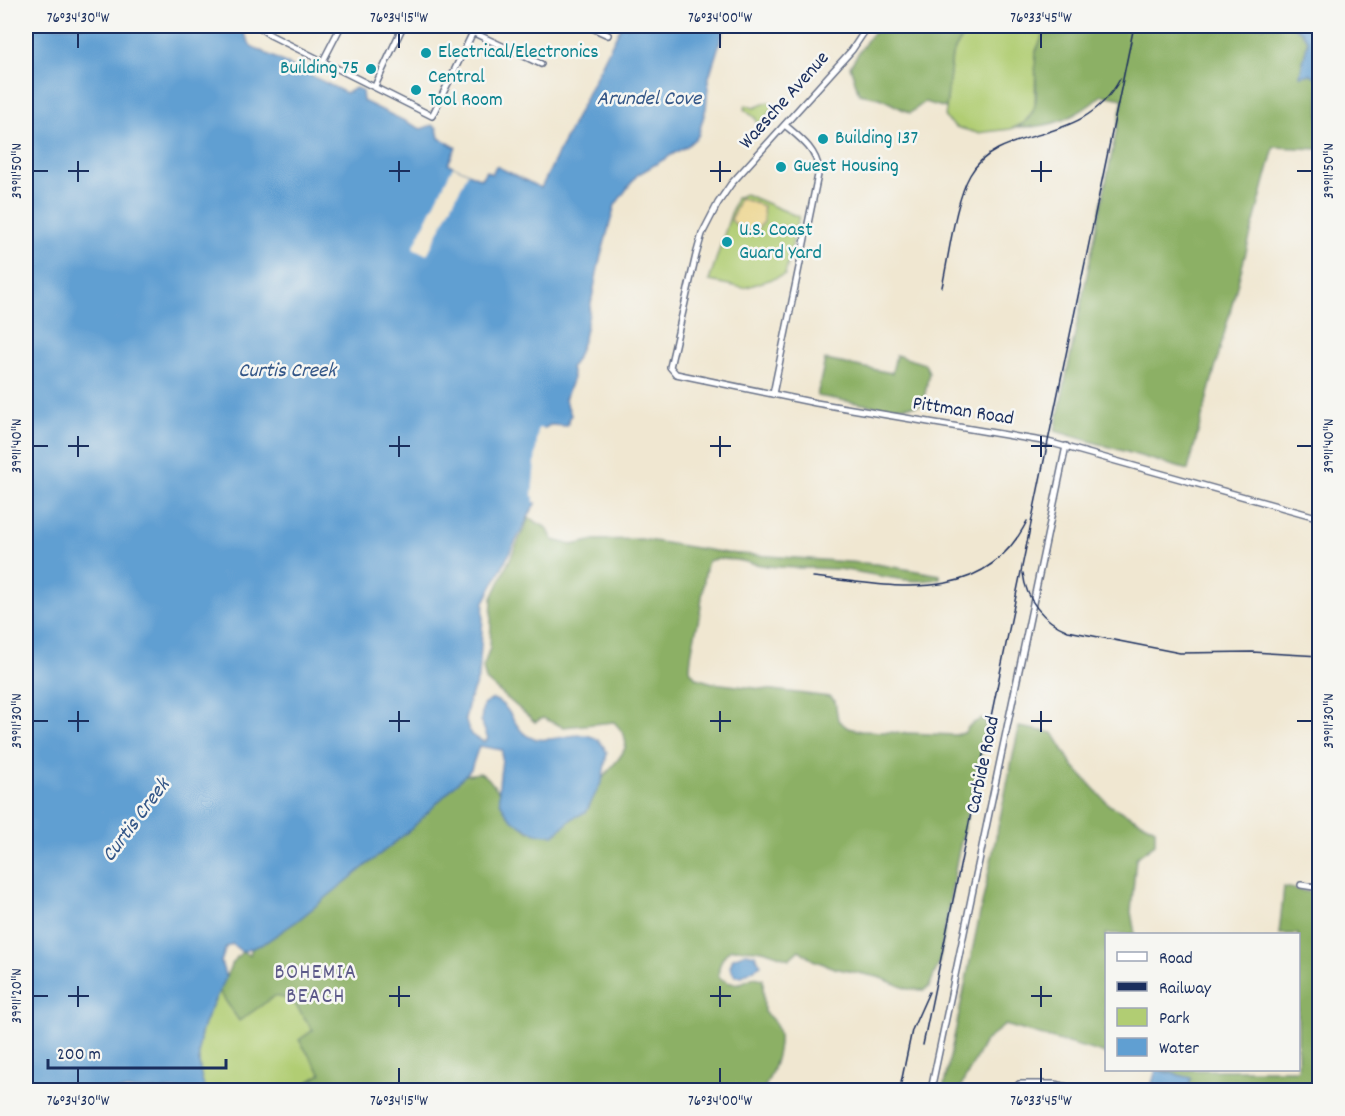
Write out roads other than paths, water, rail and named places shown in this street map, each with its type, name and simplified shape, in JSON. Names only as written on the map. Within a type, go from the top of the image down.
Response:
[{"type":"street","points":[[257,26],[432,116],[476,26]]},
{"type":"street","points":[[323,61],[341,26]]},
{"type":"street","points":[[375,86],[403,26]]},
{"type":"street","points":[[459,26],[541,64]]},
{"type":"street","points":[[588,26],[608,35]]},
{"type":"street","name":"Waesche Avenue","points":[[670,366],[696,255],[709,218],[731,184],[852,50],[868,26]]},
{"type":"street","points":[[773,394],[819,177],[816,156],[785,125]]},
{"type":"street","name":"Pittman Road","points":[[670,366],[676,374],[773,394],[1066,446],[1320,518]]},
{"type":"street","name":"Carbide Road","points":[[931,1090],[1066,446]]},
{"type":"street","points":[[1301,885],[1320,888]]},
{"type":"street","points":[[1013,1090],[1019,1084],[1054,1084],[1081,1090]]},
{"type":"water","name":"Curtis Creek","points":[[26,26],[240,26],[251,46],[346,93],[356,88],[362,91],[363,101],[421,129],[432,125],[437,128],[439,138],[456,147],[448,164],[481,179],[486,171],[492,174],[496,166],[541,188],[621,26],[725,26],[709,77],[706,108],[698,136],[687,146],[637,175],[615,205],[599,263],[584,338],[571,367],[573,378],[565,399],[571,415],[567,426],[550,425],[543,429],[536,502],[484,602],[479,676],[465,719],[471,735],[484,742],[488,739],[481,721],[483,705],[493,699],[506,708],[518,727],[528,736],[536,739],[576,735],[594,737],[607,753],[602,781],[586,812],[573,818],[554,835],[536,833],[511,818],[501,802],[499,787],[502,750],[479,746],[471,769],[410,830],[297,921],[263,944],[242,952],[232,944],[226,947],[221,962],[226,978],[206,1019],[199,1044],[200,1073],[205,1090],[26,1090],[26,719],[28,713],[26,704]]},
{"type":"water","points":[[1292,26],[1319,26],[1319,79],[1311,74],[1300,76],[1308,41],[1302,32]]},
{"type":"water","points":[[746,953],[755,955],[761,965],[742,976],[735,976],[730,967],[733,958]]},
{"type":"water","points":[[1156,1071],[1191,1078],[1188,1090],[1150,1090]]},
{"type":"railway","points":[[923,1045],[1134,26]]},
{"type":"railway","points":[[942,287],[960,199],[970,175],[984,159],[1001,148],[1064,127],[1085,116],[1104,101],[1120,79]]},
{"type":"railway","points":[[813,577],[903,586],[933,585],[961,580],[986,568],[1008,549],[1027,521]]},
{"type":"railway","points":[[1023,573],[1028,592],[1037,608],[1051,622],[1068,631],[1180,653],[1252,652],[1320,656]]},
{"type":"railway","points":[[901,1083],[912,1030],[929,992]]},
{"type":"place","name":"Electrical/Electronics","points":[[426,53]]},
{"type":"place","name":"Building 75","points":[[371,69]]},
{"type":"place","name":"Central Tool Room","points":[[416,90]]},
{"type":"place","name":"Building 137","points":[[823,139]]},
{"type":"place","name":"Guest Housing","points":[[781,167]]},
{"type":"place","name":"U.S. Coast Guard Yard","points":[[727,242]]},
{"type":"district","name":"BOHEMIA BEACH","points":[[316,986]]},
{"type":"water label","name":"Arundel Cove","points":[[649,100]]}]
